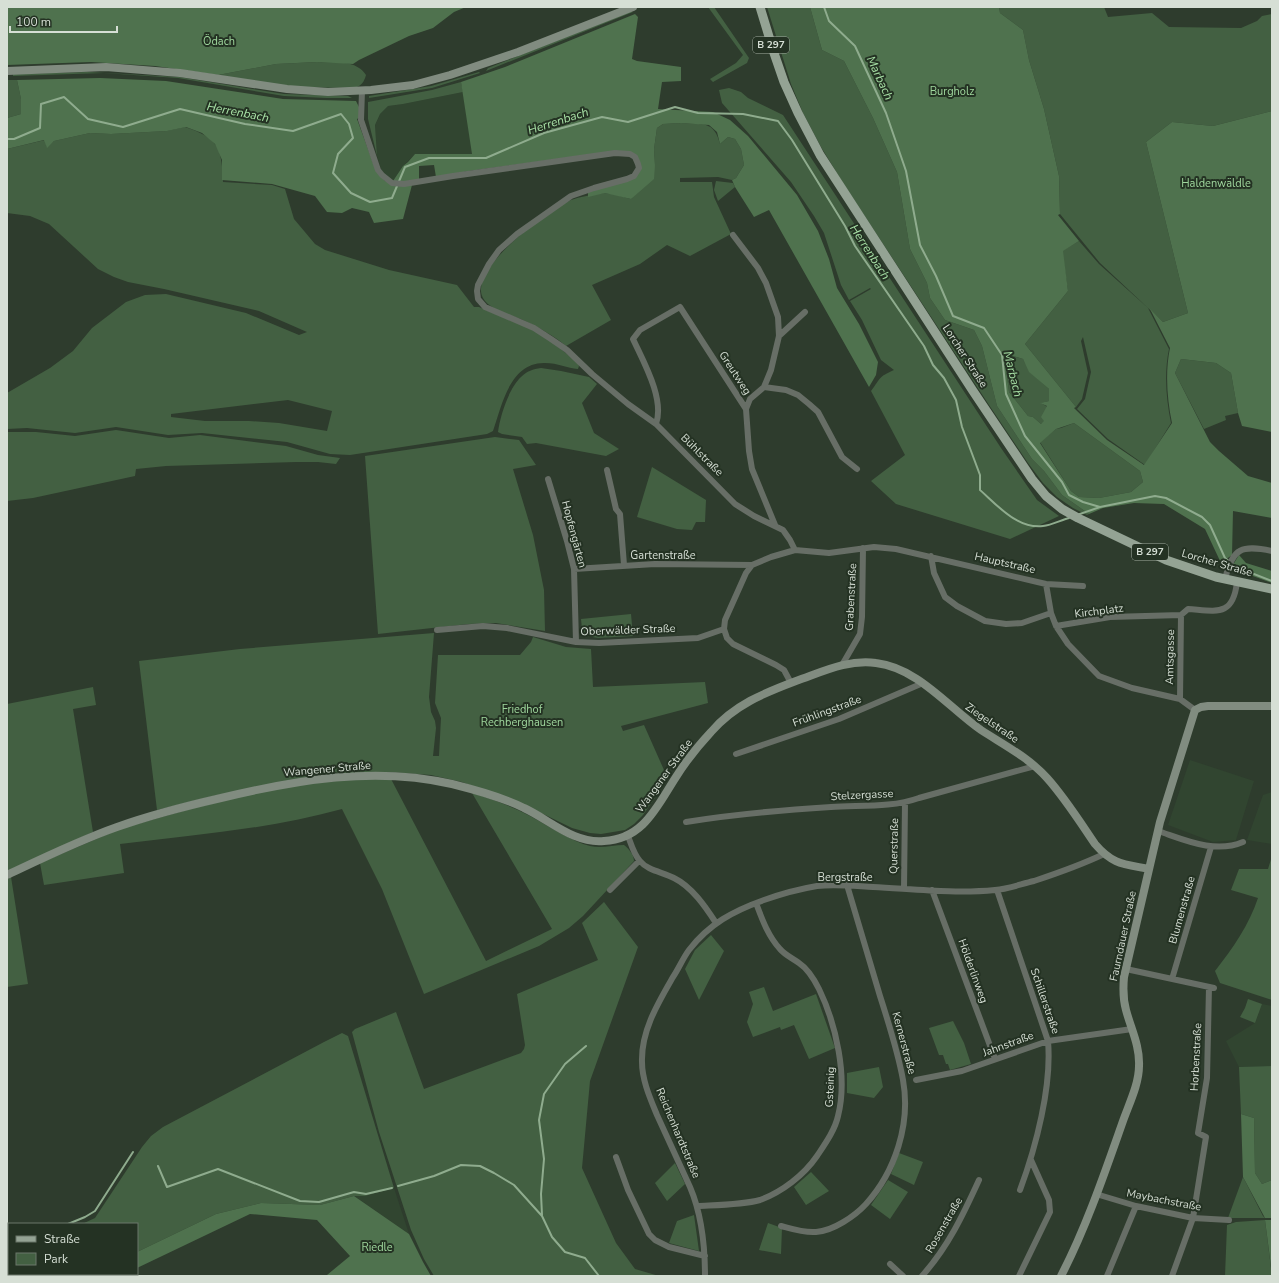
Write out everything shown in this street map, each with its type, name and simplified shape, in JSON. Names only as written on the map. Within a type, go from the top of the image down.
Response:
[{"type":"main road","name":"Lorcher Straße","points":[[760,7],[784,82],[820,155],[973,391],[1032,479],[1046,496],[1078,518],[1166,560],[1225,579],[1272,590]]},
{"type":"street","points":[[7,70],[106,67],[180,73],[287,89],[328,92],[362,91],[412,85],[450,75],[518,52],[633,7]]},
{"type":"street","name":"Bühlstraße","points":[[362,91],[362,120],[378,170],[392,183],[404,184],[468,173],[615,153],[630,154],[635,157],[638,168],[634,176],[571,196],[517,234],[499,250],[489,264],[478,285],[478,299],[485,307],[534,328],[552,338],[628,404],[656,424],[735,504],[754,516],[775,525],[782,530],[790,540],[795,550]]},
{"type":"street","points":[[733,235],[758,268],[766,283],[778,318],[779,336],[772,370],[764,387],[750,399],[746,409]]},
{"type":"street","name":"Greutweg","points":[[656,424],[659,416],[654,389],[649,373],[633,339],[640,330],[680,308],[746,409],[752,469],[775,525]]},
{"type":"street","points":[[779,336],[805,312]]},
{"type":"street","points":[[764,387],[786,390],[809,404],[818,412],[842,457],[857,469]]},
{"type":"street","points":[[607,470],[616,509],[620,514],[624,565]]},
{"type":"street","name":"Hopfengärten","points":[[548,479],[574,569],[576,642]]},
{"type":"street","name":"Hauptstraße","points":[[863,548],[874,547],[896,549],[1046,584],[1051,613],[1056,626],[1068,644],[1099,676],[1132,688],[1180,699],[1195,710]]},
{"type":"street","points":[[1225,579],[1228,568],[1235,555],[1245,548],[1253,547],[1272,551]]},
{"type":"street","points":[[791,683],[788,676],[780,668],[733,644],[727,638],[724,629],[725,620],[746,572],[752,565],[771,557],[795,550],[829,553],[863,548]]},
{"type":"street","name":"Grabenstraße","points":[[842,665],[860,634],[862,617],[863,548]]},
{"type":"street","points":[[931,556],[934,573],[945,597],[957,606],[985,621],[1006,624],[1022,623],[1051,613]]},
{"type":"street","name":"Gartenstraße","points":[[574,569],[657,564],[752,565]]},
{"type":"street","name":"Kirchplatz","points":[[1056,626],[1110,617],[1181,615],[1188,609],[1217,611],[1229,606],[1236,596],[1238,582]]},
{"type":"street","points":[[1046,584],[1083,586]]},
{"type":"street","name":"Amtsgasse","points":[[1180,699],[1181,615]]},
{"type":"street","name":"Oberwälder Straße","points":[[437,630],[483,626],[507,628],[576,642],[599,643],[698,638],[724,629]]},
{"type":"street","name":"Ziegelstraße","points":[[791,683],[842,665],[865,662],[880,663],[897,668],[923,684],[980,729],[1035,766],[1048,780],[1104,854],[1114,861],[1149,869]]},
{"type":"street","name":"Wangener Straße","points":[[7,875],[117,827],[160,813],[269,787],[306,780],[342,777],[378,776],[423,779],[448,783],[474,790],[524,808],[568,833],[586,840],[599,842],[628,836],[647,820],[684,766],[723,719],[749,700],[791,683]]},
{"type":"street","name":"Frühlingstraße","points":[[736,754],[839,719],[923,684]]},
{"type":"street","points":[[1195,710],[1208,706],[1272,706]]},
{"type":"street","name":"Faurndauer Straße","points":[[1061,1276],[1114,1149],[1136,1082],[1139,1068],[1139,1055],[1125,1009],[1123,993],[1126,968],[1158,831],[1195,710]]},
{"type":"street","name":"Stelzergasse","points":[[686,822],[722,816],[905,803],[918,798],[1035,766]]},
{"type":"street","name":"Querstraße","points":[[904,889],[905,803]]},
{"type":"street","points":[[1158,831],[1211,847],[1226,848],[1243,842]]},
{"type":"street","points":[[628,836],[639,861],[674,878],[690,889],[706,907],[716,923]]},
{"type":"street","name":"Blumenstraße","points":[[1172,979],[1211,847]]},
{"type":"street","name":"Bergstraße","points":[[716,923],[756,903],[790,892],[818,886],[847,885],[967,892],[997,890],[1023,884],[1078,866],[1104,854]]},
{"type":"street","points":[[610,890],[639,861]]},
{"type":"street","name":"Kernerstraße","points":[[781,1226],[801,1231],[816,1232],[826,1230],[847,1220],[863,1207],[876,1193],[886,1176],[896,1153],[903,1127],[905,1102],[904,1088],[897,1052],[847,885]]},
{"type":"street","name":"Hölderlinweg","points":[[932,890],[995,1059]]},
{"type":"street","name":"Schillerstraße","points":[[997,890],[1048,1041],[1049,1054],[1043,1104],[1031,1160],[1020,1190]]},
{"type":"street","name":"Gsteinig","points":[[697,1206],[730,1204],[759,1200],[770,1196],[806,1171],[827,1142],[838,1116],[842,1074],[835,1033],[828,1010],[819,988],[808,971],[779,948],[767,931],[756,903]]},
{"type":"street","name":"Reichenhardtstraße","points":[[705,1276],[703,1231],[697,1206],[651,1101],[645,1082],[642,1057],[643,1045],[651,1019],[664,993],[688,952],[716,923]]},
{"type":"street","name":"Horbenstraße","points":[[1126,968],[1212,987],[1207,1078],[1198,1133],[1206,1137],[1193,1218]]},
{"type":"street","name":"Jahnstraße","points":[[916,1080],[962,1071],[1048,1041],[1132,1029]]},
{"type":"street","points":[[616,1157],[628,1190],[648,1234],[655,1240],[669,1247],[705,1256]]},
{"type":"street","points":[[1019,1276],[1050,1212],[1049,1200],[1031,1160]]},
{"type":"street","name":"Rosenstraße","points":[[922,1276],[936,1261],[955,1231],[979,1180]]},
{"type":"street","name":"Maybachstraße","points":[[1096,1194],[1136,1206],[1193,1218],[1229,1220]]},
{"type":"street","points":[[1107,1276],[1136,1206]]},
{"type":"street","points":[[1172,1276],[1193,1218]]},
{"type":"street","points":[[890,1264],[902,1276]]},
{"type":"shaded area","points":[[463,92],[473,155],[415,154],[403,166],[393,181],[384,175],[377,156],[375,125],[380,114],[388,106]]},
{"type":"shaded area","points":[[1190,760],[1254,781],[1236,840],[1213,842],[1168,825]]},
{"type":"shaded area","points":[[1272,792],[1272,844],[1247,840],[1263,795]]},
{"type":"shaded area","points":[[1262,1004],[1272,1006],[1272,1066],[1239,1067],[1226,1041],[1255,1023]]},
{"type":"shaded area","points":[[394,1188],[409,1234],[354,1196],[365,1196]]},
{"type":"green space","name":"Ödach","points":[[7,7],[466,7],[454,12],[433,28],[409,36],[353,64],[317,62],[276,64],[218,75],[155,66],[91,62],[7,65]]},
{"type":"green space","points":[[708,7],[714,7],[749,58],[747,63],[713,82],[710,79],[736,63],[743,55]]},
{"type":"green space","points":[[767,7],[810,7],[822,50],[844,61],[873,118],[897,172],[910,249],[927,283],[930,298],[945,320],[974,330],[982,346],[997,406],[1032,459],[1044,471],[1062,495],[1089,514],[1087,515],[1073,508],[1057,497],[1043,483],[1028,463],[845,186],[821,147],[803,113],[791,84]]},
{"type":"green space","points":[[810,7],[999,7],[1000,13],[1023,30],[1029,60],[1044,109],[1059,176],[1060,214],[1058,215],[1079,241],[1063,251],[1068,291],[1025,344],[1076,407],[1074,408],[1107,440],[1144,465],[1172,423],[1167,386],[1168,357],[1170,348],[1150,309],[1163,322],[1188,313],[1146,142],[1172,122],[1213,126],[1272,111],[1272,432],[1242,426],[1238,413],[1231,373],[1216,363],[1181,359],[1175,373],[1210,442],[1248,476],[1272,483],[1272,518],[1233,511],[1232,555],[1221,563],[1205,529],[1164,504],[1134,503],[1103,508],[1089,514],[1062,495],[1044,471],[1032,459],[997,406],[982,346],[974,330],[945,320],[930,298],[927,283],[910,249],[897,172],[873,118],[844,61],[822,50]],"holes":[[[1004,353],[1023,359],[1029,372],[1049,389],[1049,401],[1040,403],[1047,406],[1041,417],[1044,421],[1041,424],[1033,417],[1028,416],[1009,392]],[[1074,423],[1140,471],[1143,482],[1131,492],[1099,498],[1079,497],[1071,491],[1040,443],[1056,429]]]},
{"type":"green space","points":[[999,7],[1104,7],[1108,17],[1152,13],[1169,27],[1241,28],[1257,21],[1262,16],[1272,14],[1272,111],[1213,126],[1172,122],[1146,142],[1188,313],[1163,322],[1100,263],[1060,214],[1059,176],[1044,109],[1029,60],[1023,30],[1000,13]]},
{"type":"green space","points":[[629,12],[633,12],[486,71],[488,68]]},
{"type":"green space","points":[[635,14],[638,17],[632,59],[681,67],[681,81],[662,82],[658,109],[713,112],[730,120],[748,136],[797,195],[818,231],[829,259],[837,288],[859,324],[878,362],[876,375],[869,387],[769,210],[754,217],[735,187],[732,180],[736,178],[744,165],[741,149],[735,139],[728,137],[720,144],[717,132],[709,125],[681,123],[663,124],[657,128],[654,149],[654,179],[631,199],[605,193],[588,197],[588,192],[638,173],[636,156],[586,155],[436,177],[434,165],[419,166],[419,180],[407,182],[393,181],[403,166],[415,154],[472,154],[461,82],[505,67]]},
{"type":"green space","points":[[317,62],[351,64],[357,66],[366,75],[362,83],[355,88],[289,87],[218,75],[276,64]]},
{"type":"green space","points":[[87,72],[179,77],[284,94],[348,96],[352,98],[284,96],[178,78],[104,73],[13,76],[13,74]]},
{"type":"green space","points":[[479,72],[480,73],[432,88],[369,98],[369,96],[431,86]]},
{"type":"green space","points":[[100,78],[166,81],[283,99],[356,101],[359,107],[359,118],[357,119],[376,171],[385,181],[412,185],[403,219],[374,223],[369,212],[352,208],[342,213],[327,212],[315,196],[272,184],[222,180],[222,160],[215,144],[202,133],[186,127],[167,131],[111,134],[90,133],[54,141],[47,148],[44,140],[7,149],[7,118],[21,114],[21,99],[17,80]]},
{"type":"green space","points":[[7,80],[17,80],[21,99],[21,114],[7,118]]},
{"type":"green space","points":[[461,82],[463,92],[388,106],[380,114],[375,125],[377,156],[368,119],[368,102],[432,90]]},
{"type":"green space","points":[[729,88],[741,92],[748,98],[783,115],[1001,448],[1037,500],[1059,516],[1010,539],[896,504],[871,481],[905,455],[871,391],[882,376],[894,370],[881,360],[862,320],[850,301],[871,289],[870,288],[849,300],[841,285],[824,233],[814,216],[791,182],[722,103],[719,90]]},
{"type":"green space","points":[[663,124],[701,124],[711,127],[718,136],[720,144],[728,137],[735,139],[741,149],[744,165],[736,178],[732,180],[718,177],[680,178],[680,182],[712,182],[714,197],[731,234],[690,256],[667,245],[640,264],[592,285],[611,320],[566,346],[541,329],[496,309],[486,302],[483,298],[481,286],[487,272],[498,257],[513,242],[546,215],[571,200],[604,193],[631,199],[655,165],[654,149],[657,128]]},
{"type":"green space","points":[[185,127],[205,135],[211,140],[219,152],[223,182],[272,185],[285,189],[294,219],[315,244],[325,250],[389,270],[457,285],[474,307],[479,307],[533,330],[551,341],[578,363],[578,369],[545,363],[533,365],[523,370],[509,387],[493,431],[487,434],[350,455],[330,454],[287,442],[202,433],[168,435],[116,427],[75,433],[27,428],[7,429],[7,393],[50,368],[73,351],[92,328],[126,302],[145,295],[166,294],[246,313],[299,335],[307,332],[259,311],[128,282],[114,277],[98,269],[49,224],[30,216],[7,213],[7,149],[45,140],[47,147],[54,141],[90,133],[111,134],[166,131]],"holes":[[[288,400],[332,411],[327,431],[279,423],[205,421],[171,417],[171,414]]]},
{"type":"green space","points":[[716,181],[733,183],[735,187],[718,201],[714,190]]},
{"type":"green space","points":[[1079,241],[1099,264],[1148,308],[1169,349],[1166,367],[1166,386],[1171,423],[1145,465],[1108,439],[1077,409],[1085,399],[1091,372],[1083,337],[1081,341],[1088,373],[1082,399],[1076,407],[1025,344],[1068,291],[1062,251]]},
{"type":"green space","points":[[1004,353],[1023,359],[1030,372],[1049,389],[1049,401],[1041,403],[1062,416],[1041,424],[1033,417],[1028,416],[1009,392]]},
{"type":"green space","points":[[1181,359],[1216,363],[1231,373],[1238,413],[1225,416],[1226,420],[1204,429],[1175,373]]},
{"type":"green space","points":[[541,368],[589,377],[597,384],[582,403],[594,433],[619,449],[606,456],[536,443],[527,444],[522,437],[498,432],[509,395],[517,382],[528,372]]},
{"type":"green space","points":[[1074,423],[1140,471],[1143,482],[1131,492],[1099,498],[1079,497],[1071,491],[1040,442],[1056,429]]},
{"type":"green space","points":[[116,430],[169,438],[200,435],[286,446],[318,455],[340,458],[336,464],[296,462],[166,466],[136,469],[135,476],[33,498],[7,501],[7,432],[36,432],[75,436]]},
{"type":"green space","points":[[495,437],[519,440],[536,465],[513,469],[533,535],[544,590],[545,631],[496,623],[468,624],[378,634],[365,456]]},
{"type":"green space","points":[[652,467],[706,500],[705,522],[696,522],[692,530],[677,529],[637,517]]},
{"type":"green space","points":[[1239,555],[1246,563],[1272,571],[1272,583],[1231,568]]},
{"type":"green space","points":[[631,614],[633,636],[598,638],[587,636],[582,629],[581,619]]},
{"type":"green space","name":"Friedhof Rechberghausen","points":[[434,633],[429,697],[431,712],[436,728],[433,756],[439,756],[441,718],[435,703],[438,655],[520,655],[531,642],[533,637],[566,647],[591,649],[593,687],[705,682],[708,703],[621,726],[623,731],[644,725],[668,779],[643,815],[625,830],[601,834],[590,833],[572,828],[533,809],[462,782],[431,775],[390,772],[345,774],[326,770],[309,777],[213,796],[157,810],[139,661],[240,649]]},
{"type":"green space","points":[[93,687],[96,705],[73,709],[93,832],[7,871],[7,704]]},
{"type":"green space","points":[[354,779],[391,779],[486,961],[552,929],[472,793],[516,809],[583,844],[598,847],[624,845],[631,852],[634,861],[583,916],[569,928],[539,946],[424,994],[382,889],[342,809],[287,822],[120,844],[124,873],[44,885],[40,863],[120,829],[190,809],[255,793],[307,784]]},
{"type":"green space","points":[[1272,856],[1272,1000],[1220,983],[1215,971],[1240,936],[1250,918],[1258,898],[1231,890],[1239,869],[1268,869]]},
{"type":"green space","points":[[11,877],[28,984],[7,987],[7,879]]},
{"type":"green space","points":[[604,902],[638,947],[590,1081],[582,1168],[616,1243],[635,1269],[659,1276],[434,1276],[424,1259],[411,1230],[379,1132],[352,1032],[355,1029],[396,1012],[424,1089],[521,1053],[525,1045],[517,994],[598,960],[582,923]]},
{"type":"green space","points":[[711,935],[724,951],[699,1000],[685,969],[695,950]]},
{"type":"green space","points":[[764,987],[773,1011],[816,994],[835,1048],[809,1059],[794,1025],[781,1030],[780,1027],[753,1037],[747,1022],[753,1004],[749,992]]},
{"type":"green space","points":[[1248,999],[1262,1004],[1255,1023],[1240,1017]]},
{"type":"green space","points":[[953,1021],[964,1043],[971,1064],[950,1070],[943,1055],[939,1055],[929,1028]]},
{"type":"green space","points":[[342,1033],[348,1036],[394,1188],[365,1196],[354,1196],[320,1205],[261,1203],[216,1214],[138,1252],[138,1223],[84,1223],[95,1218],[142,1147],[151,1136],[163,1127]]},
{"type":"green space","points":[[1272,1066],[1272,1180],[1262,1184],[1255,1173],[1254,1118],[1241,1114],[1239,1067]]},
{"type":"green space","points":[[879,1067],[883,1087],[874,1098],[847,1093],[847,1073]]},
{"type":"green space","points":[[1241,1114],[1254,1118],[1255,1173],[1262,1184],[1272,1180],[1272,1218],[1265,1218],[1243,1177]]},
{"type":"green space","points":[[899,1153],[923,1162],[914,1185],[891,1174]]},
{"type":"green space","points":[[675,1163],[685,1184],[667,1201],[655,1183]]},
{"type":"green space","points":[[811,1172],[829,1191],[806,1205],[794,1187]]},
{"type":"green space","points":[[1243,1177],[1263,1216],[1265,1218],[1228,1218]]},
{"type":"green space","points":[[888,1180],[908,1192],[890,1219],[871,1205]]},
{"type":"green space","name":"Riedle","points":[[354,1196],[409,1234],[431,1276],[328,1276],[327,1275],[350,1256],[317,1220],[250,1214],[138,1268],[138,1252],[216,1214],[261,1203],[320,1205]]},
{"type":"green space","points":[[694,1215],[699,1251],[669,1243],[677,1221]]},
{"type":"green space","points":[[1265,1220],[1272,1276],[1225,1276],[1227,1225],[1236,1222]]},
{"type":"green space","points":[[1265,1220],[1272,1220],[1272,1274]]},
{"type":"green space","points":[[768,1223],[782,1228],[781,1254],[759,1250]]},
{"type":"green space","points":[[8,1252],[8,1275],[120,1276],[7,1276]]},
{"type":"waterway","name":"Marbach","points":[[824,7],[829,21],[855,46],[886,113],[906,171],[920,245],[936,276],[953,316],[984,328],[1002,355],[1006,394],[1025,436],[1062,482],[1069,495],[1083,502],[1100,507],[1155,496],[1166,498],[1202,517],[1210,525],[1225,558],[1236,567],[1272,581]]},
{"type":"waterway","name":"Herrenbach","points":[[7,139],[14,139],[40,128],[41,104],[64,97],[88,119],[123,127],[180,109],[245,124],[293,131],[341,114],[349,124],[353,138],[338,154],[333,173],[351,193],[370,202],[392,198],[405,167],[429,158],[486,158],[544,133],[602,117],[628,122],[675,107],[698,113],[743,114],[778,121],[792,140],[845,226],[855,246],[924,346],[933,365],[944,378],[956,400],[962,427],[980,475],[980,490],[1008,515],[1025,524],[1043,526],[1069,518]]},
{"type":"waterway","name":"Herrenbach","points":[[1077,515],[1100,507]]},
{"type":"waterway","points":[[542,1215],[541,1194],[544,1159],[539,1120],[544,1094],[565,1064],[586,1046]]},
{"type":"waterway","points":[[70,1223],[95,1211],[133,1152]]},
{"type":"waterway","points":[[398,1186],[434,1176],[461,1165],[480,1166],[514,1185],[542,1216],[552,1237],[565,1252],[585,1258],[599,1276]]},
{"type":"waterway","points":[[158,1166],[167,1187],[218,1169],[300,1201],[319,1202],[354,1192],[366,1194],[392,1188]]},
{"type":"park label","name":"Burgholz","points":[[952,91]]},
{"type":"park label","name":"Haldenwäldle","points":[[1216,183]]}]
